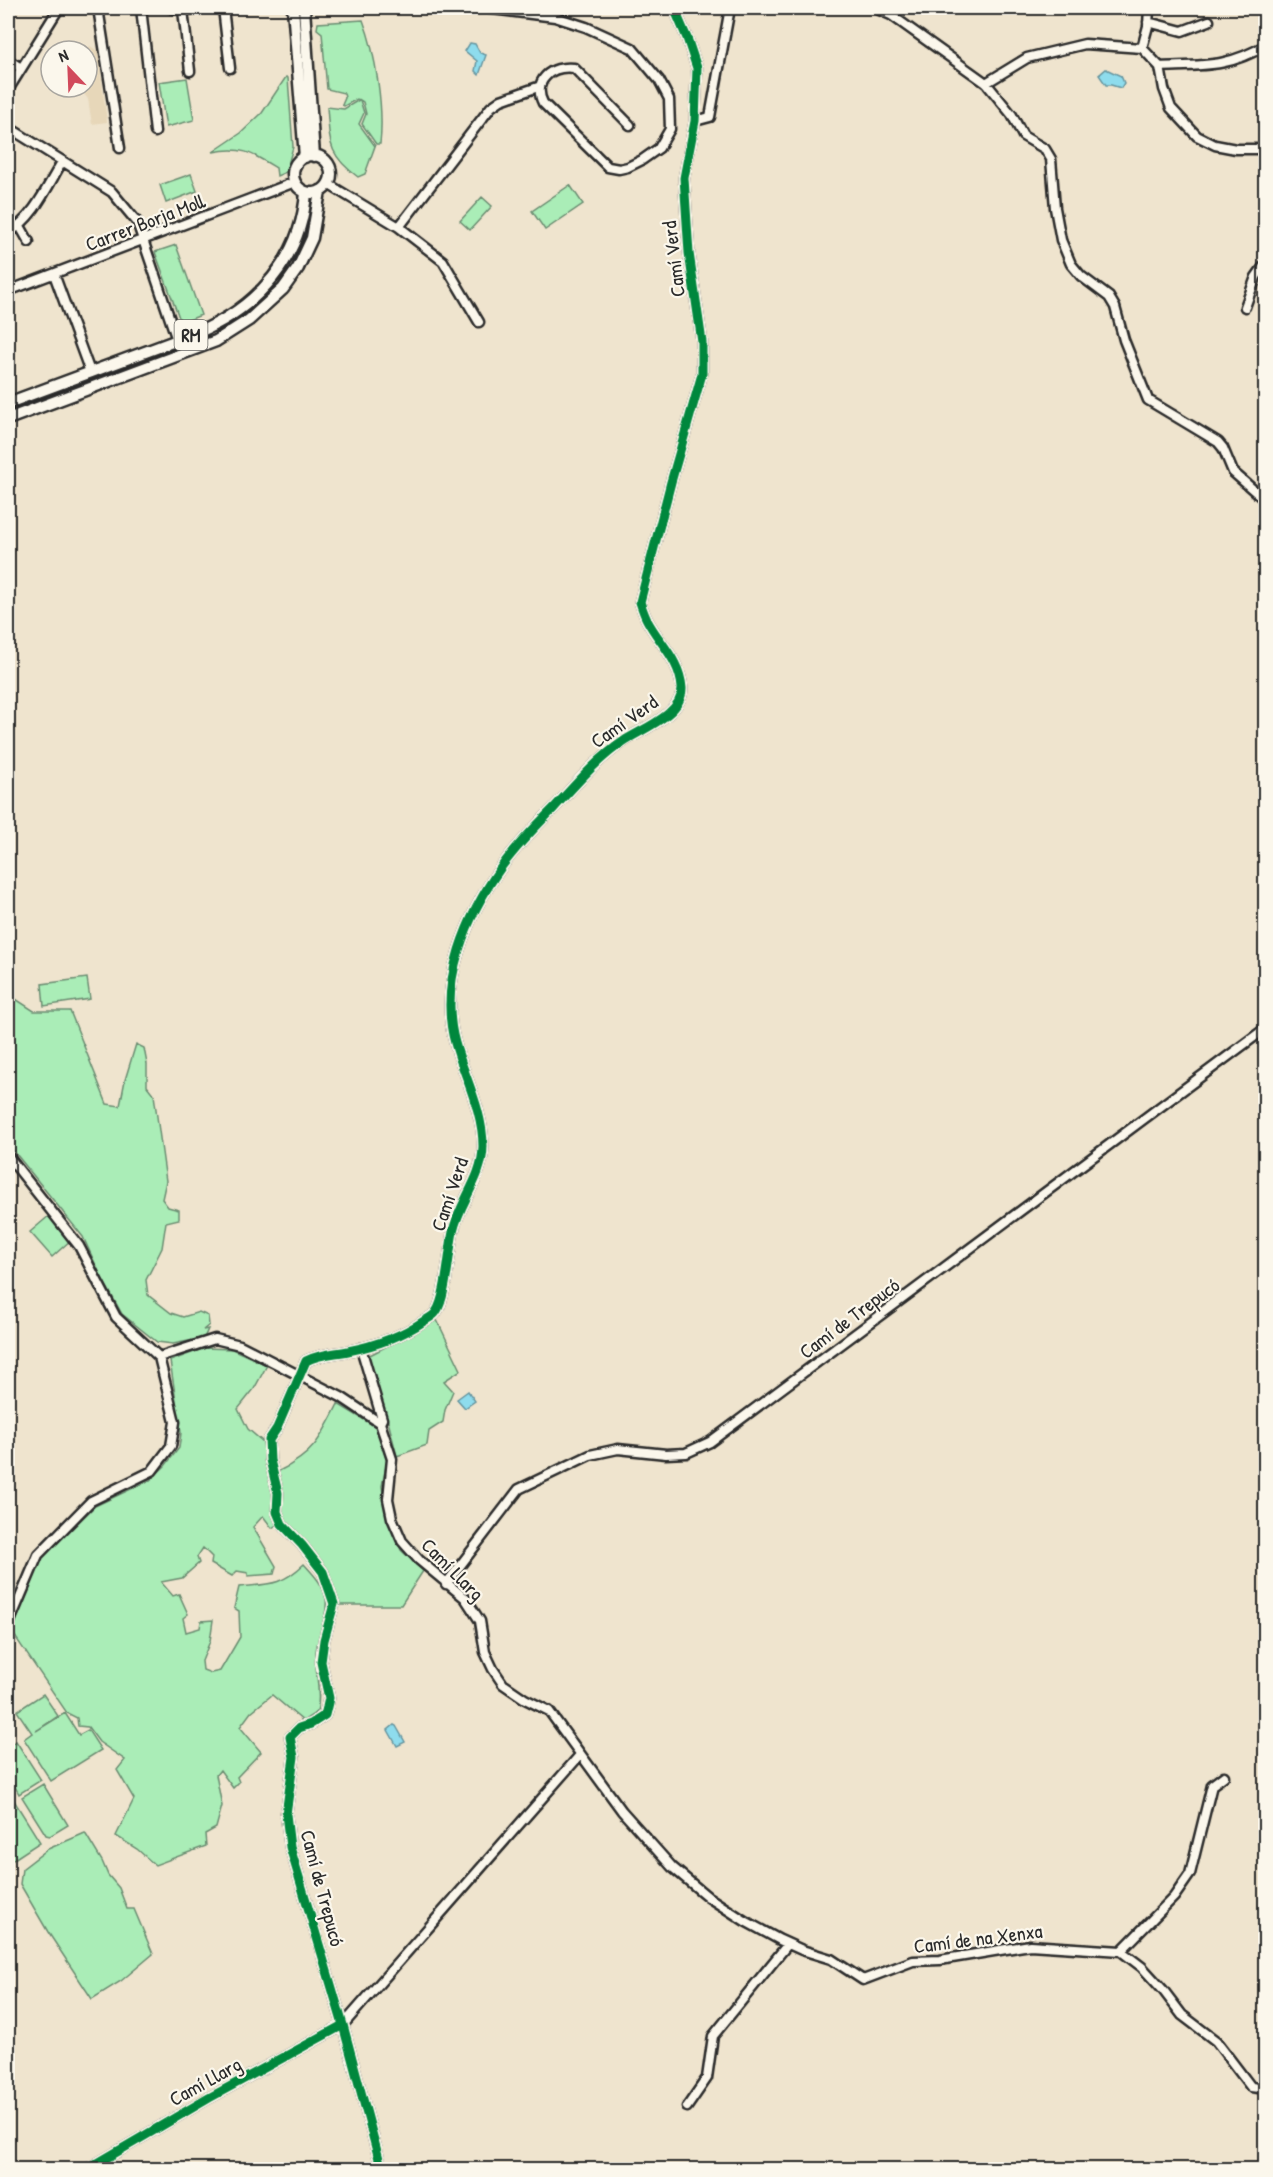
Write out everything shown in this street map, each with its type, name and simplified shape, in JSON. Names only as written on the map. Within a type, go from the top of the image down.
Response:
[{"type":"main road","points":[[293,8],[309,156]]},
{"type":"main road","points":[[304,8],[309,156]]},
{"type":"main road","points":[[309,156],[298,161],[294,168],[295,182],[306,192],[313,193],[324,187]]},
{"type":"main road","name":"RM","points":[[8,419],[216,341],[249,320],[283,289],[298,267],[312,238],[330,170],[321,158],[309,156]]},
{"type":"main road","name":"RM","points":[[8,404],[220,323],[253,299],[270,282],[290,254],[305,207],[306,192]]},
{"type":"street","points":[[8,90],[59,8]]},
{"type":"street","points":[[98,8],[120,148]]},
{"type":"street","points":[[141,8],[156,132]]},
{"type":"street","points":[[171,8],[183,10],[202,8]]},
{"type":"street","points":[[223,8],[230,68]]},
{"type":"street","points":[[484,8],[555,17],[586,27],[632,48],[659,80],[669,99],[670,129],[659,148],[642,160],[619,169],[608,167],[543,104],[538,87]]},
{"type":"street","name":"Camí Verd","points":[[299,1375],[306,1361],[316,1356],[362,1348],[417,1326],[436,1313],[442,1295],[453,1228],[478,1174],[483,1147],[480,1120],[454,1041],[450,1012],[451,979],[468,928],[503,865],[574,785],[598,761],[664,717],[679,703],[682,689],[673,657],[646,619],[640,602],[670,482],[702,374],[702,342],[690,253],[684,178],[695,121],[697,68],[674,8]]},
{"type":"street","points":[[695,121],[710,117],[730,8]]},
{"type":"street","points":[[875,8],[891,15],[986,83],[1012,115],[1023,136],[1046,149],[1052,159],[1055,208],[1061,240],[1071,264],[1081,276],[1109,297],[1115,307],[1124,340],[1148,400],[1218,442],[1233,472],[1266,501]]},
{"type":"street","points":[[1142,48],[1149,8]]},
{"type":"street","points":[[183,10],[190,71]]},
{"type":"street","points":[[1148,22],[1182,31],[1209,21]]},
{"type":"street","points":[[986,83],[1027,58],[1085,44],[1142,48],[1161,67],[1164,89],[1171,108],[1197,136],[1215,145],[1236,149],[1266,149]]},
{"type":"street","points":[[1161,67],[1211,66],[1248,56],[1266,45]]},
{"type":"street","points":[[8,60],[21,69]]},
{"type":"street","points":[[399,227],[491,107],[501,100],[538,87],[546,76],[555,70],[564,67],[574,68],[630,125]]},
{"type":"street","points":[[8,127],[112,192],[137,222],[177,340]]},
{"type":"street","points":[[8,232],[20,226],[35,207],[63,162]]},
{"type":"street","name":"Carrer Borja Moll","points":[[8,291],[295,182]]},
{"type":"street","points":[[324,187],[399,227],[443,261],[479,321]]},
{"type":"street","points":[[20,226],[29,242]]},
{"type":"street","points":[[1245,307],[1256,277],[1266,263]]},
{"type":"street","points":[[54,274],[90,372]]},
{"type":"street","name":"Camí de Trepucó","points":[[447,1584],[519,1489],[590,1455],[618,1449],[666,1454],[686,1453],[710,1442],[1266,1028]]},
{"type":"street","points":[[8,1156],[79,1246],[116,1317],[159,1357],[176,1422],[171,1446],[152,1471],[91,1501],[38,1555],[8,1626]]},
{"type":"street","points":[[159,1357],[215,1339],[240,1345],[341,1397],[380,1423]]},
{"type":"street","name":"Camí Llarg","points":[[86,2169],[209,2098],[343,2025],[580,1755],[549,1711],[503,1684],[485,1652],[480,1621],[465,1598],[419,1560],[402,1541],[388,1499],[392,1459],[380,1423],[382,1419],[362,1348]]},
{"type":"street","name":"Camí de Trepucó","points":[[299,1375],[277,1428],[269,1440],[270,1461],[278,1493],[277,1512],[282,1524],[323,1572],[334,1604],[321,1662],[328,1698],[327,1707],[325,1715],[300,1728],[290,1737],[294,1757],[286,1814],[290,1847],[343,2025]]},
{"type":"street","name":"Camí de na Xenxa","points":[[580,1755],[622,1811],[672,1867],[708,1897],[745,1921],[788,1944],[831,1959],[863,1980],[913,1961],[940,1960],[1030,1945],[1121,1951]]},
{"type":"street","points":[[1224,1776],[1212,1785],[1190,1874],[1174,1897],[1121,1951],[1142,1967],[1182,2015],[1216,2041],[1251,2087],[1266,2089]]},
{"type":"street","points":[[687,2107],[707,2078],[713,2036],[788,1944]]},
{"type":"street","points":[[343,2025],[382,2169]]},
{"type":"shaded area","points":[[99,59],[107,122],[92,124],[88,99],[99,99]]},
{"type":"green space","points":[[363,20],[372,49],[378,81],[381,130],[380,144],[376,144],[362,124],[366,114],[363,102],[360,100],[364,113],[359,124],[375,146],[365,174],[358,177],[335,154],[330,138],[327,107],[344,109],[359,100],[344,106],[342,105],[345,98],[344,93],[327,89],[322,33],[317,29],[318,23]]},
{"type":"green space","points":[[286,77],[288,78],[293,147],[286,172],[277,176],[276,168],[260,158],[239,150],[213,152],[241,133],[262,113]]},
{"type":"green space","points":[[187,78],[194,120],[166,127],[159,82]]},
{"type":"green space","points":[[191,174],[197,191],[166,203],[160,185]]},
{"type":"green space","points":[[570,185],[583,204],[545,230],[532,211]]},
{"type":"green space","points":[[482,197],[492,206],[470,230],[460,221]]},
{"type":"green space","points":[[176,245],[201,315],[181,323],[155,252]]},
{"type":"green space","points":[[87,978],[90,999],[44,1006],[42,984]]},
{"type":"green space","points":[[8,994],[34,1011],[70,1011],[107,1104],[120,1106],[136,1044],[144,1048],[147,1086],[154,1095],[166,1181],[162,1199],[168,1207],[179,1210],[179,1219],[166,1222],[162,1248],[146,1280],[148,1295],[171,1313],[183,1317],[199,1312],[208,1316],[209,1325],[203,1330],[208,1329],[204,1338],[173,1344],[157,1342],[122,1314],[83,1237],[8,1144]]},
{"type":"green space","points":[[50,1215],[72,1239],[52,1257],[30,1232]]},
{"type":"green space","points":[[437,1320],[461,1370],[444,1381],[453,1391],[443,1422],[429,1431],[427,1445],[397,1456],[368,1356]]},
{"type":"green space","points":[[205,1348],[232,1349],[267,1365],[254,1389],[238,1409],[248,1429],[263,1442],[279,1523],[272,1528],[263,1516],[253,1527],[276,1566],[274,1574],[248,1576],[248,1573],[237,1571],[232,1576],[211,1564],[212,1557],[203,1548],[197,1557],[199,1563],[182,1578],[161,1582],[173,1596],[179,1594],[188,1614],[183,1618],[186,1632],[200,1628],[201,1621],[213,1620],[210,1641],[202,1661],[203,1670],[211,1673],[220,1671],[240,1637],[239,1611],[234,1608],[239,1587],[274,1583],[304,1564],[321,1585],[326,1600],[326,1612],[316,1651],[318,1704],[317,1712],[303,1721],[272,1695],[251,1712],[240,1727],[261,1752],[237,1777],[239,1782],[233,1788],[220,1770],[216,1775],[222,1806],[216,1828],[205,1834],[206,1846],[155,1865],[137,1849],[116,1836],[134,1799],[117,1770],[125,1760],[99,1742],[88,1727],[78,1726],[77,1718],[67,1713],[12,1632],[39,1561],[95,1506],[150,1480],[179,1448],[181,1433],[170,1361]]},
{"type":"green space","points":[[338,1404],[376,1427],[387,1461],[382,1486],[386,1514],[401,1550],[423,1571],[401,1605],[337,1605],[331,1582],[321,1562],[283,1518],[279,1471],[309,1451],[327,1426]]},
{"type":"green space","points":[[43,1694],[58,1716],[36,1731],[65,1713],[79,1735],[88,1730],[101,1750],[51,1781],[24,1739],[32,1733],[17,1711]]},
{"type":"green space","points":[[16,1741],[41,1780],[19,1794],[8,1774],[8,1746]]},
{"type":"green space","points":[[43,1784],[68,1825],[50,1836],[46,1835],[22,1797]]},
{"type":"green space","points":[[13,1799],[40,1842],[8,1863],[8,1802]]},
{"type":"green space","points":[[85,1833],[108,1875],[119,1888],[127,1909],[134,1909],[153,1954],[121,1981],[92,1999],[20,1884],[22,1869],[48,1849]]},
{"type":"water","points":[[470,43],[475,44],[480,53],[486,55],[479,75],[475,71],[477,61],[465,51]]},
{"type":"water","points":[[1106,69],[1121,76],[1124,83],[1121,88],[1106,85],[1099,75]]},
{"type":"water","points":[[468,1391],[475,1401],[465,1408],[457,1399]]},
{"type":"water","points":[[394,1725],[405,1742],[397,1746],[388,1730]]},
{"type":"cycle path","points":[[382,2170],[343,2025],[290,1847],[286,1814],[294,1757],[290,1737],[299,1728],[325,1715],[329,1698],[321,1662],[324,1640],[334,1604],[323,1572],[282,1524],[277,1512],[278,1493],[270,1460],[269,1440],[277,1428],[306,1361],[388,1340],[436,1312],[445,1286],[456,1221],[479,1169],[483,1146],[480,1119],[455,1043],[451,1020],[450,996],[453,973],[467,927],[489,885],[527,836],[596,764],[624,741],[669,713],[681,697],[682,688],[677,669],[647,620],[640,602],[702,374],[702,342],[689,253],[684,178],[695,121],[697,68],[674,8]]},
{"type":"cycle path","points":[[86,2170],[209,2098],[343,2025]]}]
